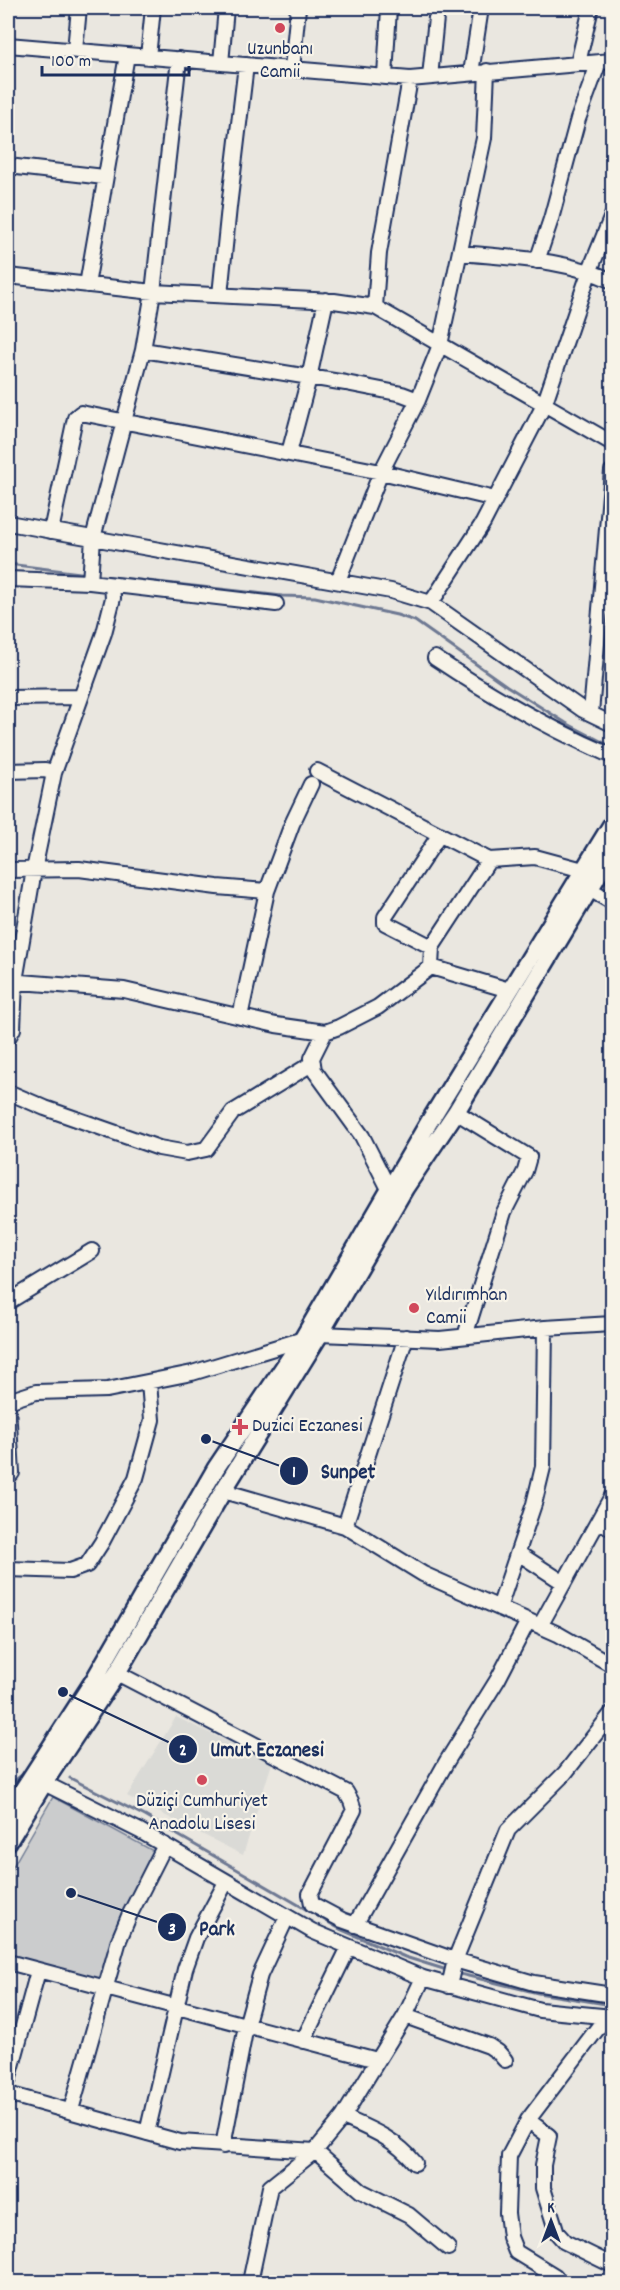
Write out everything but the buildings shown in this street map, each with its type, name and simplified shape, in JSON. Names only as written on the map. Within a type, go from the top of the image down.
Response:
[{"type":"main road","points":[[8,1842],[15,1804],[94,1680],[216,1468],[302,1340],[509,990],[612,824]]},
{"type":"main road","points":[[15,1804],[44,1783],[117,1674],[223,1491],[320,1335],[405,1188],[456,1112],[612,852]]},
{"type":"street","points":[[75,50],[79,8]]},
{"type":"street","points":[[148,57],[153,8]]},
{"type":"street","points":[[221,63],[226,8]]},
{"type":"street","points":[[292,69],[298,8]]},
{"type":"street","points":[[385,76],[389,8]]},
{"type":"street","points":[[430,77],[437,8]]},
{"type":"street","points":[[471,73],[481,8]]},
{"type":"street","points":[[578,63],[591,8]]},
{"type":"street","points":[[8,45],[410,79],[606,61],[578,119],[537,261]]},
{"type":"street","points":[[87,285],[104,177],[128,55]]},
{"type":"street","points":[[90,576],[93,538],[143,350],[153,292],[179,59]]},
{"type":"street","points":[[220,295],[246,65]]},
{"type":"street","points":[[338,581],[381,472],[418,400],[440,345],[484,138],[487,71]]},
{"type":"street","points":[[375,307],[379,253],[410,79]]},
{"type":"street","points":[[8,166],[104,177]]},
{"type":"street","points":[[431,603],[483,523],[544,405],[590,270],[612,216]]},
{"type":"street","points":[[461,253],[537,261],[590,270],[612,281]]},
{"type":"street","points":[[8,276],[153,292],[326,300],[375,307],[612,443]]},
{"type":"street","points":[[289,453],[309,378],[326,300]]},
{"type":"street","points":[[143,350],[402,394],[418,400]]},
{"type":"street","points":[[51,531],[75,418],[81,413],[381,472],[495,499]]},
{"type":"street","points":[[591,713],[612,471]]},
{"type":"street","points":[[8,523],[392,591],[431,603],[583,710],[612,724]]},
{"type":"street","points":[[8,579],[90,576],[112,585],[129,585],[276,604]]},
{"type":"street","points":[[8,1038],[13,1029],[11,981],[54,772],[104,633],[112,598],[112,585]]},
{"type":"street","points":[[435,658],[561,734],[612,756]]},
{"type":"street","points":[[8,698],[80,697]]},
{"type":"street","points":[[8,771],[45,770],[54,772]]},
{"type":"street","points":[[240,1017],[267,891],[292,824],[314,777],[440,834],[489,860],[536,857],[583,870]]},
{"type":"street","points":[[432,947],[385,923],[385,917],[440,834]]},
{"type":"street","points":[[11,981],[124,990],[276,1025],[325,1032],[378,1007],[430,967],[432,947],[489,860]]},
{"type":"street","points":[[8,870],[80,868],[217,887],[267,891]]},
{"type":"street","points":[[591,890],[612,902]]},
{"type":"street","points":[[430,967],[509,990]]},
{"type":"street","points":[[325,1032],[312,1058],[314,1070],[362,1136],[390,1191]]},
{"type":"street","points":[[8,1092],[45,1108],[159,1148],[187,1153],[206,1149],[233,1112],[313,1063]]},
{"type":"street","points":[[456,1112],[529,1157],[525,1171],[504,1212],[465,1336]]},
{"type":"street","points":[[8,1302],[92,1251]]},
{"type":"street","points":[[8,1401],[36,1392],[107,1390],[192,1373],[320,1335],[440,1339],[545,1328],[612,1324]]},
{"type":"street","points":[[499,1608],[534,1504],[543,1467],[545,1328]]},
{"type":"street","points":[[345,1526],[406,1337]]},
{"type":"street","points":[[8,1569],[70,1571],[87,1565],[136,1478],[152,1420],[149,1382]]},
{"type":"street","points":[[8,1407],[12,1473],[8,1477]]},
{"type":"street","points":[[223,1491],[345,1526],[423,1574],[534,1623],[612,1665]]},
{"type":"street","points":[[355,1925],[447,1761],[534,1623],[564,1582],[612,1496]]},
{"type":"street","points":[[599,1520],[612,1529]]},
{"type":"street","points":[[518,1553],[564,1582]]},
{"type":"street","points":[[117,1674],[346,1792],[354,1810],[310,1894],[312,1904],[452,1972],[540,2010],[610,2017]]},
{"type":"street","points":[[452,1972],[508,1830],[565,1773],[612,1713]]},
{"type":"street","points":[[44,1783],[165,1845],[287,1917],[349,1947],[423,1978],[452,1972],[612,1995]]},
{"type":"street","points":[[71,2110],[120,1940],[129,1916],[165,1845]]},
{"type":"street","points":[[147,2133],[185,1969],[196,1938],[226,1882]]},
{"type":"street","points":[[223,2146],[246,2026],[260,1975],[287,1917]]},
{"type":"street","points":[[303,2041],[349,1947]]},
{"type":"street","points":[[8,1962],[377,2060]]},
{"type":"street","points":[[8,2081],[38,1971]]},
{"type":"street","points":[[250,2283],[270,2187],[315,2151],[343,2117],[405,2016],[423,1978]]},
{"type":"street","points":[[405,2016],[489,2046],[505,2060]]},
{"type":"street","points":[[560,2283],[555,2276],[516,2252],[510,2237],[507,2213],[509,2156],[528,2120],[610,2017]]},
{"type":"street","points":[[8,2094],[180,2142],[315,2151],[361,2191],[409,2215],[448,2248]]},
{"type":"street","points":[[343,2117],[387,2137],[403,2149],[414,2163]]},
{"type":"street","points":[[528,2120],[549,2136],[543,2165],[543,2188],[557,2233],[565,2242],[612,2265]]},
{"type":"shaded area","name":"Düziçi Cumhuriyet Anadolu Lisesi","points":[[176,1717],[272,1763],[243,1855],[127,1796]]},
{"type":"shaded area","points":[[53,1797],[157,1853],[101,1981],[8,1955],[8,1875]]},
{"type":"waterway","points":[[8,564],[88,574]]},
{"type":"waterway","points":[[94,575],[282,596],[315,597],[397,615],[415,621],[507,686],[566,723],[612,747]]},
{"type":"waterway","points":[[8,1782],[11,1783],[22,1775]]},
{"type":"waterway","points":[[70,1778],[145,1816],[340,1929],[405,1957],[450,1971]]},
{"type":"waterway","points":[[456,1973],[538,1993],[612,2005]]},
{"type":"place","name":"Uzunbanı Camii","points":[[280,28]]},
{"type":"place","name":"Yıldırımhan Camii","points":[[414,1308]]},
{"type":"place","name":"Duzici Eczanesi","points":[[240,1427]]},
{"type":"place","name":"Sunpet","points":[[206,1439]]},
{"type":"place","name":"Umut Eczanesi","points":[[63,1692]]},
{"type":"place","name":"Düziçi Cumhuriyet Anadolu Lisesi","points":[[202,1780]]},
{"type":"place","name":"Park","points":[[71,1893]]}]
